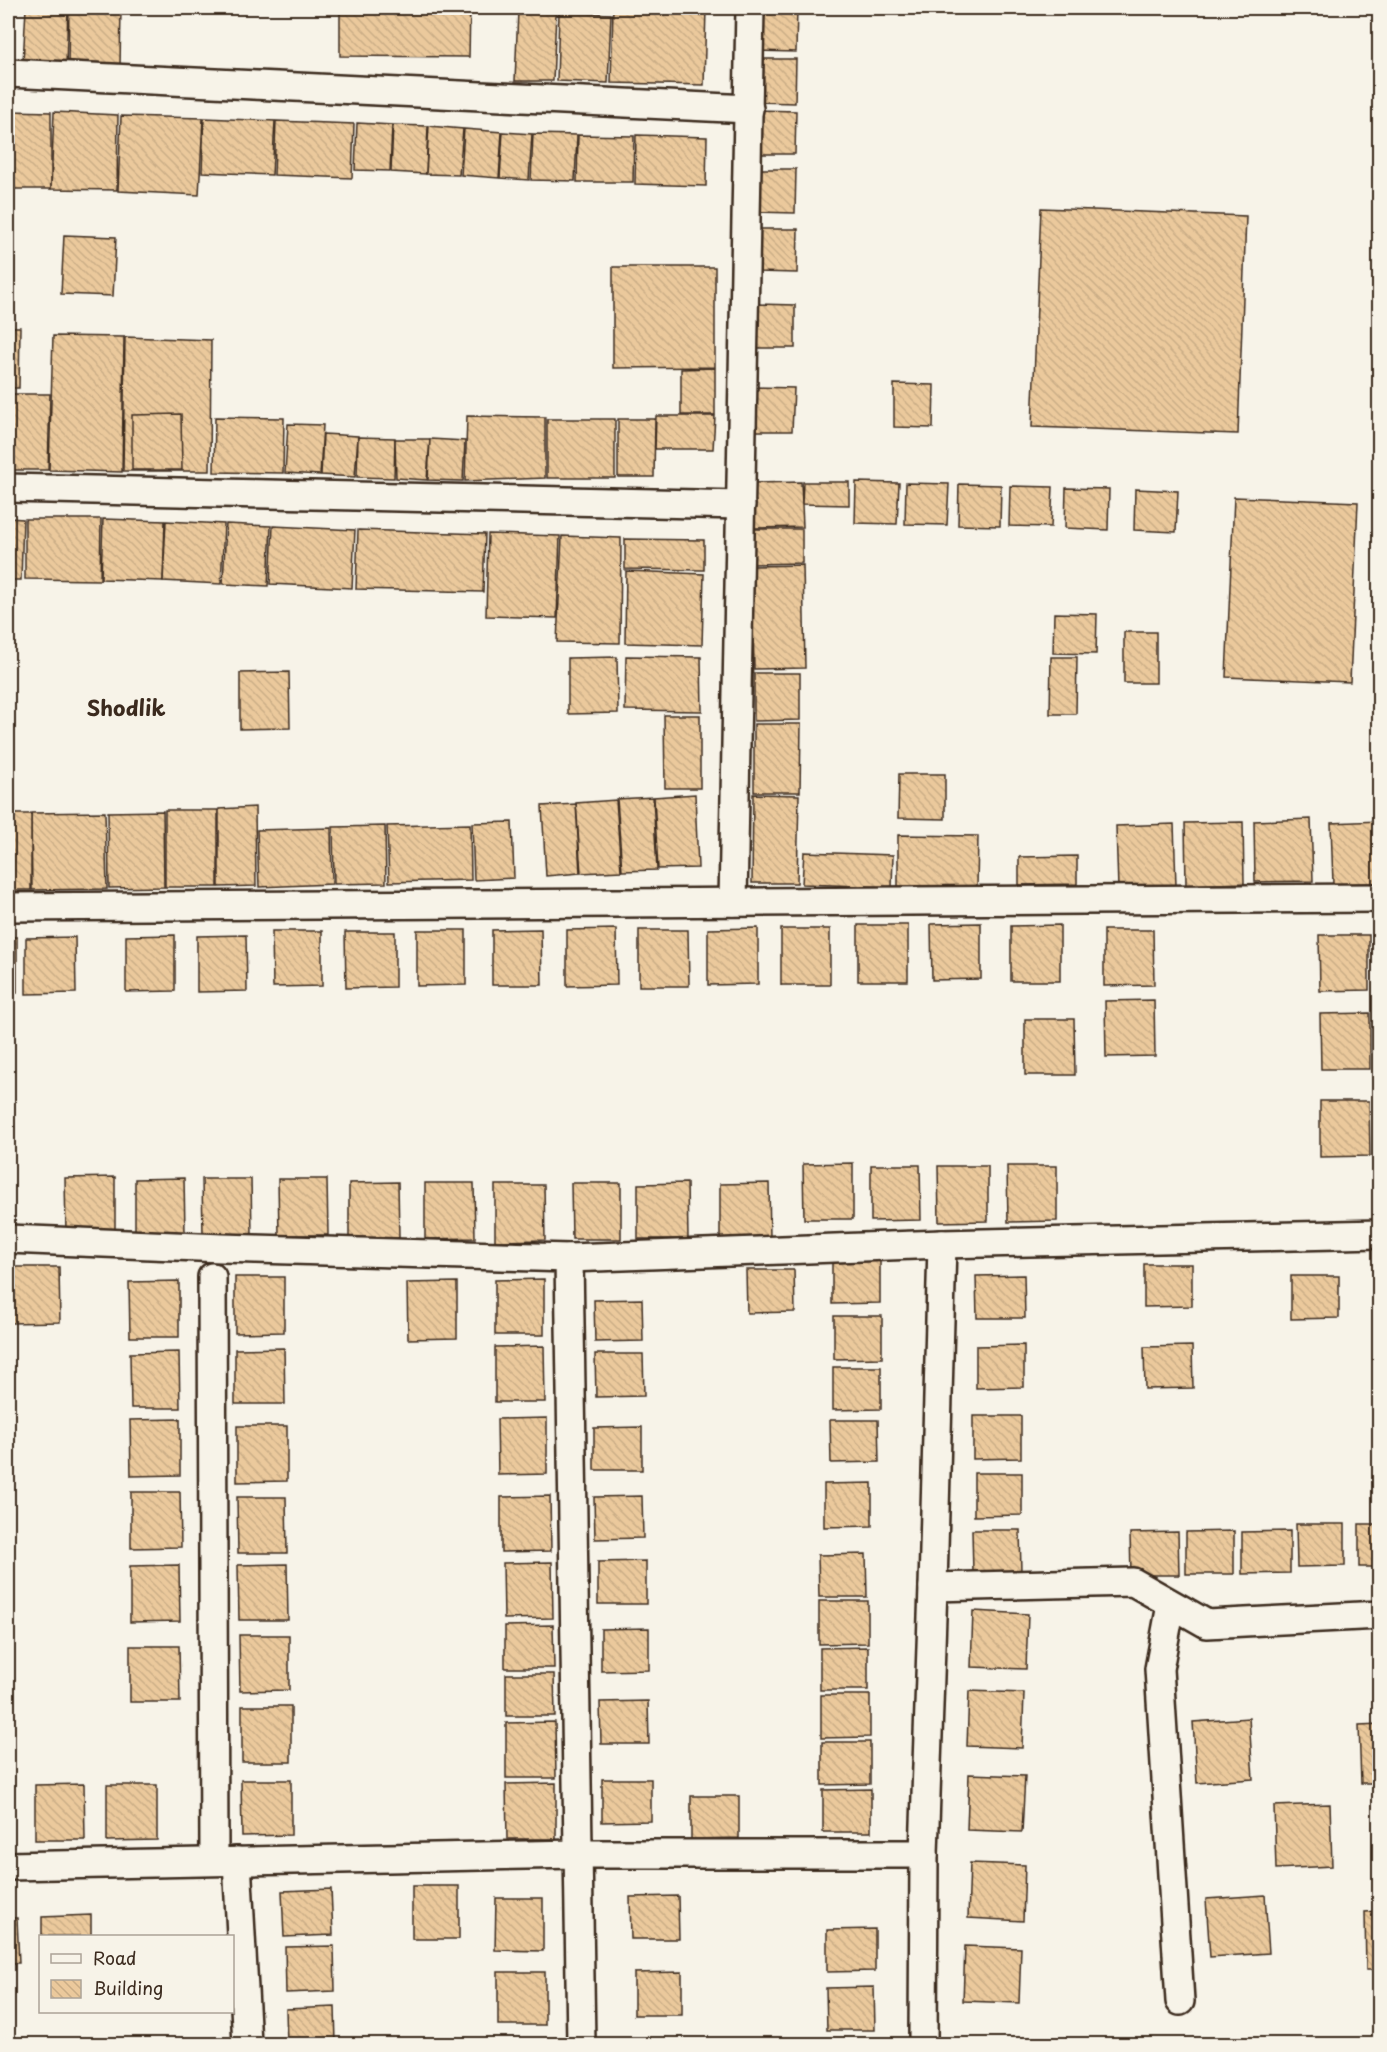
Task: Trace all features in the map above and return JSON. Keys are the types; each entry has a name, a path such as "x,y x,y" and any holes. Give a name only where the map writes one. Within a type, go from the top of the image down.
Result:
{"street":[{"path":"733,902 750,8"},
{"path":"8,72 749,109"},
{"path":"8,488 741,505"},
{"path":"8,907 1380,898"},
{"path":"8,1239 569,1258 942,1244 1380,1234"},
{"path":"923,2044 924,1854 942,1244"},
{"path":"569,1258 581,2044"},
{"path":"212,1277 225,1860 234,1935"},
{"path":"933,1587 1133,1582 1207,1624 1380,1615"},
{"path":"1172,1605 1159,1669 1180,2001"},
{"path":"8,1866 578,1854 924,1854"},
{"path":"234,1935 247,2044"}],"building":[{"path":"26,8 68,8 66,65 23,63"},
{"path":"69,8 121,8 120,66 68,65"},
{"path":"340,8 470,8 469,57 340,56"},
{"path":"518,8 558,8 558,10"},
{"path":"613,8 706,8 704,85 611,83"},
{"path":"757,8 797,8 796,52 756,51"},
{"path":"518,11 556,13 553,81 515,81"},
{"path":"559,12 611,14 608,83 557,81"},
{"path":"756,59 796,59 795,103 756,102"},
{"path":"756,110 796,111 795,154 755,154"},
{"path":"8,111 51,112 51,189 8,189"},
{"path":"54,112 118,115 117,190 51,189"},
{"path":"121,116 203,118 199,195 118,191"},
{"path":"204,118 275,121 272,175 202,172"},
{"path":"276,121 354,124 352,178 274,175"},
{"path":"357,123 392,125 390,171 355,170"},
{"path":"393,125 428,126 426,174 391,172"},
{"path":"429,126 463,129 459,175 426,174"},
{"path":"464,129 502,132 499,178 461,175"},
{"path":"503,132 532,134 529,180 500,178"},
{"path":"533,134 577,135 575,181 531,180"},
{"path":"578,135 634,136 633,182 577,182"},
{"path":"636,135 707,137 706,186 635,184"},
{"path":"756,169 796,169 795,213 755,212"},
{"path":"1041,208 1246,216 1238,434 1032,427"},
{"path":"758,229 798,229 797,273 757,272"},
{"path":"64,235 116,237 113,296 61,294"},
{"path":"613,267 715,267 715,367 613,368"},
{"path":"756,304 795,305 795,348 755,348"},
{"path":"8,327 20,327 19,388 8,388"},
{"path":"53,336 124,337 122,472 49,470"},
{"path":"125,337 211,340 210,471 123,471"},
{"path":"715,368 715,415 681,415 681,369"},
{"path":"894,384 934,385 933,428 894,427"},
{"path":"754,387 794,388 792,431 753,431"},
{"path":"8,394 50,394 48,470 8,470"},
{"path":"181,414 182,470 132,470 132,415"},
{"path":"467,416 545,417 545,478 465,481"},
{"path":"656,416 715,416 713,449 655,449"},
{"path":"215,417 284,418 283,473 214,472"},
{"path":"547,419 615,419 615,478 547,478"},
{"path":"618,419 655,419 654,477 618,477"},
{"path":"288,424 323,425 320,475 285,473"},
{"path":"323,434 358,436 355,477 321,475"},
{"path":"358,437 395,438 394,478 357,477"},
{"path":"395,439 430,439 427,480 396,478"},
{"path":"430,439 465,441 463,481 428,480"},
{"path":"801,482 803,527 752,528 751,483"},
{"path":"803,482 849,482 849,505 802,504"},
{"path":"856,482 899,483 897,524 855,523"},
{"path":"906,483 949,484 947,525 905,524"},
{"path":"959,484 1001,485 1000,526 958,525"},
{"path":"1010,486 1053,487 1051,527 1009,526"},
{"path":"1066,488 1109,489 1108,530 1065,528"},
{"path":"1135,489 1178,491 1176,532 1134,530"},
{"path":"1234,497 1358,502 1350,682 1226,677"},
{"path":"8,518 23,519 21,580 8,580"},
{"path":"25,519 101,519 100,580 25,579"},
{"path":"103,519 165,521 163,581 101,579"},
{"path":"166,521 224,524 221,584 163,581"},
{"path":"226,524 271,526 268,586 223,584"},
{"path":"273,526 355,530 352,588 270,584"},
{"path":"752,529 802,529 802,563 752,564"},
{"path":"358,530 485,534 483,592 356,589"},
{"path":"488,534 560,536 557,618 486,616"},
{"path":"562,536 621,538 620,643 557,642"},
{"path":"625,539 704,540 704,570 625,569"},
{"path":"803,565 805,668 754,669 752,566"},
{"path":"626,571 704,574 702,645 625,643"},
{"path":"1054,613 1097,614 1096,654 1053,653"},
{"path":"1124,632 1156,632 1156,683 1124,683"},
{"path":"626,656 701,657 702,711 625,710"},
{"path":"617,657 618,713 568,714 568,658"},
{"path":"1051,657 1077,657 1076,714 1050,714"},
{"path":"289,672 290,728 240,729 240,673"},
{"path":"754,673 800,673 800,720 754,721"},
{"path":"664,715 700,715 700,788 665,788"},
{"path":"754,724 801,724 800,792 754,792"},
{"path":"899,774 945,774 945,819 898,818"},
{"path":"695,794 698,868 658,869 654,797"},
{"path":"753,794 799,795 797,883 752,883"},
{"path":"653,797 657,870 622,871 617,799"},
{"path":"616,800 621,871 581,873 576,803"},
{"path":"576,804 580,873 546,876 542,806"},
{"path":"255,807 256,886 219,887 219,809"},
{"path":"165,810 218,810 218,887 165,887"},
{"path":"163,811 164,887 109,888 108,812"},
{"path":"105,812 107,889 32,890 31,813"},
{"path":"8,814 31,814 31,890 8,890"},
{"path":"1311,819 1313,881 1255,882 1254,821"},
{"path":"1380,821 1380,883 1333,884 1331,823"},
{"path":"512,822 514,878 474,880 472,823"},
{"path":"1243,822 1244,883 1186,885 1185,823"},
{"path":"470,824 471,880 389,882 387,826"},
{"path":"1174,824 1176,886 1118,888 1116,826"},
{"path":"385,826 386,883 334,884 333,827"},
{"path":"331,828 332,884 259,887 257,830"},
{"path":"898,835 978,836 977,887 898,887"},
{"path":"804,852 893,855 892,887 802,884"},
{"path":"1077,856 1077,884 1019,885 1019,857"},
{"path":"981,923 981,979 932,980 931,924"},
{"path":"858,925 908,925 908,981 858,981"},
{"path":"1060,925 1060,981 1011,981 1011,926"},
{"path":"758,928 758,984 708,985 708,929"},
{"path":"541,929 542,985 492,985 492,930"},
{"path":"616,929 617,985 567,986 567,930"},
{"path":"781,929 830,929 830,985 781,985"},
{"path":"417,930 466,930 466,985 417,986"},
{"path":"639,930 688,930 689,986 639,986"},
{"path":"1104,930 1153,930 1154,985 1104,986"},
{"path":"272,931 322,931 322,986 273,987"},
{"path":"345,932 395,932 395,987 346,988"},
{"path":"175,935 175,991 126,992 126,936"},
{"path":"246,935 247,991 197,992 197,936"},
{"path":"1319,935 1369,935 1369,990 1320,991"},
{"path":"8,937 17,937 17,993 8,993"},
{"path":"75,937 76,993 26,994 26,938"},
{"path":"1154,1000 1155,1056 1106,1057 1105,1001"},
{"path":"1370,1013 1370,1069 1321,1069 1320,1014"},
{"path":"1025,1019 1074,1019 1075,1075 1025,1075"},
{"path":"1320,1101 1369,1101 1370,1156 1320,1157"},
{"path":"853,1163 853,1219 804,1219 803,1164"},
{"path":"871,1165 920,1165 921,1220 871,1221"},
{"path":"938,1166 988,1166 988,1221 939,1222"},
{"path":"1007,1166 1057,1166 1057,1221 1008,1222"},
{"path":"115,1177 115,1233 66,1233 65,1178"},
{"path":"184,1178 185,1234 135,1235 135,1179"},
{"path":"202,1179 251,1179 252,1235 203,1235"},
{"path":"278,1179 327,1179 328,1235 279,1235"},
{"path":"398,1182 399,1238 349,1239 349,1183"},
{"path":"425,1183 474,1183 475,1238 425,1239"},
{"path":"571,1183 621,1183 621,1239 572,1239"},
{"path":"687,1183 688,1239 638,1239 638,1184"},
{"path":"769,1183 770,1239 720,1240 720,1184"},
{"path":"495,1185 544,1185 545,1240 495,1241"},
{"path":"880,1260 880,1303 832,1304 832,1261"},
{"path":"1144,1264 1192,1264 1192,1306 1144,1307"},
{"path":"10,1267 59,1267 60,1322 10,1323"},
{"path":"746,1270 794,1270 795,1312 747,1313"},
{"path":"1024,1275 1025,1318 977,1318 976,1276"},
{"path":"1291,1276 1339,1276 1339,1318 1291,1319"},
{"path":"235,1277 284,1277 284,1332 235,1333"},
{"path":"544,1279 544,1335 495,1335 495,1280"},
{"path":"179,1281 179,1337 130,1337 129,1282"},
{"path":"457,1282 457,1338 408,1339 407,1283"},
{"path":"642,1299 643,1341 595,1342 594,1300"},
{"path":"834,1316 882,1316 882,1358 834,1359"},
{"path":"1024,1345 1024,1387 976,1388 976,1346"},
{"path":"544,1346 545,1402 495,1402 495,1347"},
{"path":"1192,1346 1193,1388 1145,1389 1144,1347"},
{"path":"284,1348 285,1404 235,1404 235,1349"},
{"path":"179,1352 180,1408 131,1408 130,1353"},
{"path":"595,1354 643,1354 644,1396 596,1397"},
{"path":"833,1367 881,1367 881,1409 833,1410"},
{"path":"973,1416 1021,1416 1021,1458 973,1459"},
{"path":"547,1418 547,1474 498,1475 497,1419"},
{"path":"180,1419 180,1475 131,1476 130,1420"},
{"path":"830,1420 878,1420 879,1462 831,1463"},
{"path":"237,1426 287,1426 287,1481 237,1482"},
{"path":"642,1427 642,1470 594,1470 594,1428"},
{"path":"974,1473 1022,1473 1022,1515 974,1516"},
{"path":"872,1483 872,1526 824,1527 824,1484"},
{"path":"131,1492 180,1492 181,1547 131,1548"},
{"path":"550,1496 551,1551 501,1552 501,1497"},
{"path":"642,1496 643,1538 595,1539 594,1497"},
{"path":"237,1497 286,1497 287,1553 238,1553"},
{"path":"1296,1524 1345,1524 1345,1566 1297,1567"},
{"path":"1359,1524 1380,1524 1380,1567 1359,1567"},
{"path":"972,1530 1020,1530 1021,1572 973,1573"},
{"path":"1234,1531 1234,1574 1186,1574 1186,1532"},
{"path":"1290,1531 1290,1573 1242,1574 1242,1532"},
{"path":"1178,1532 1179,1575 1131,1575 1130,1533"},
{"path":"866,1554 867,1597 819,1597 818,1555"},
{"path":"646,1561 646,1604 598,1604 598,1562"},
{"path":"552,1562 553,1618 504,1619 503,1563"},
{"path":"287,1564 288,1620 239,1620 238,1565"},
{"path":"179,1565 180,1621 130,1622 130,1566"},
{"path":"819,1601 868,1601 868,1643 819,1644"},
{"path":"973,1611 1028,1614 1026,1669 971,1667"},
{"path":"553,1625 554,1668 505,1668 505,1626"},
{"path":"649,1628 649,1670 601,1671 601,1629"},
{"path":"239,1635 289,1635 289,1690 240,1691"},
{"path":"130,1646 179,1646 180,1702 130,1702"},
{"path":"868,1647 868,1690 820,1690 820,1648"},
{"path":"506,1674 554,1674 555,1716 506,1716"},
{"path":"969,1691 1024,1693 1022,1748 967,1746"},
{"path":"821,1695 870,1695 870,1737 821,1738"},
{"path":"648,1701 649,1744 601,1744 600,1702"},
{"path":"242,1706 291,1706 291,1762 242,1762"},
{"path":"1249,1718 1253,1779 1197,1783 1193,1722"},
{"path":"555,1722 556,1778 506,1778 506,1723"},
{"path":"1380,1724 1380,1783 1361,1783 1359,1725"},
{"path":"822,1742 870,1742 870,1784 822,1785"},
{"path":"969,1774 1025,1776 1022,1832 967,1830"},
{"path":"602,1779 651,1779 651,1821 602,1822"},
{"path":"241,1780 291,1780 291,1835 242,1836"},
{"path":"556,1783 556,1839 507,1839 506,1784"},
{"path":"84,1784 85,1840 35,1840 35,1785"},
{"path":"107,1785 157,1785 157,1840 107,1841"},
{"path":"871,1789 871,1832 823,1832 823,1790"},
{"path":"691,1796 739,1796 739,1838 691,1839"},
{"path":"1330,1804 1332,1866 1276,1869 1274,1806"},
{"path":"970,1863 1025,1865 1023,1921 968,1918"},
{"path":"412,1886 459,1886 459,1939 412,1939"},
{"path":"331,1889 333,1935 284,1937 282,1891"},
{"path":"1265,1895 1269,1953 1210,1957 1206,1899"},
{"path":"678,1896 679,1939 631,1939 630,1897"},
{"path":"496,1898 543,1898 543,1951 495,1950"},
{"path":"1380,1911 1380,1970 1366,1970 1365,1912"},
{"path":"91,1915 91,1935 42,1935 42,1917"},
{"path":"8,1918 17,1918 19,1963 8,1963"},
{"path":"875,1929 875,1971 827,1972 827,1930"},
{"path":"334,1946 335,1991 286,1993 285,1947"},
{"path":"965,1946 1021,1948 1019,2003 963,2001"},
{"path":"498,1972 545,1972 545,2025 498,2025"},
{"path":"682,1972 682,2015 634,2015 634,1973"},
{"path":"874,1987 875,2030 827,2030 826,1988"},
{"path":"335,2007 336,2044 287,2044 286,2009"}],"district":[{"name":"Shodlik","path":"126,709"}]}
